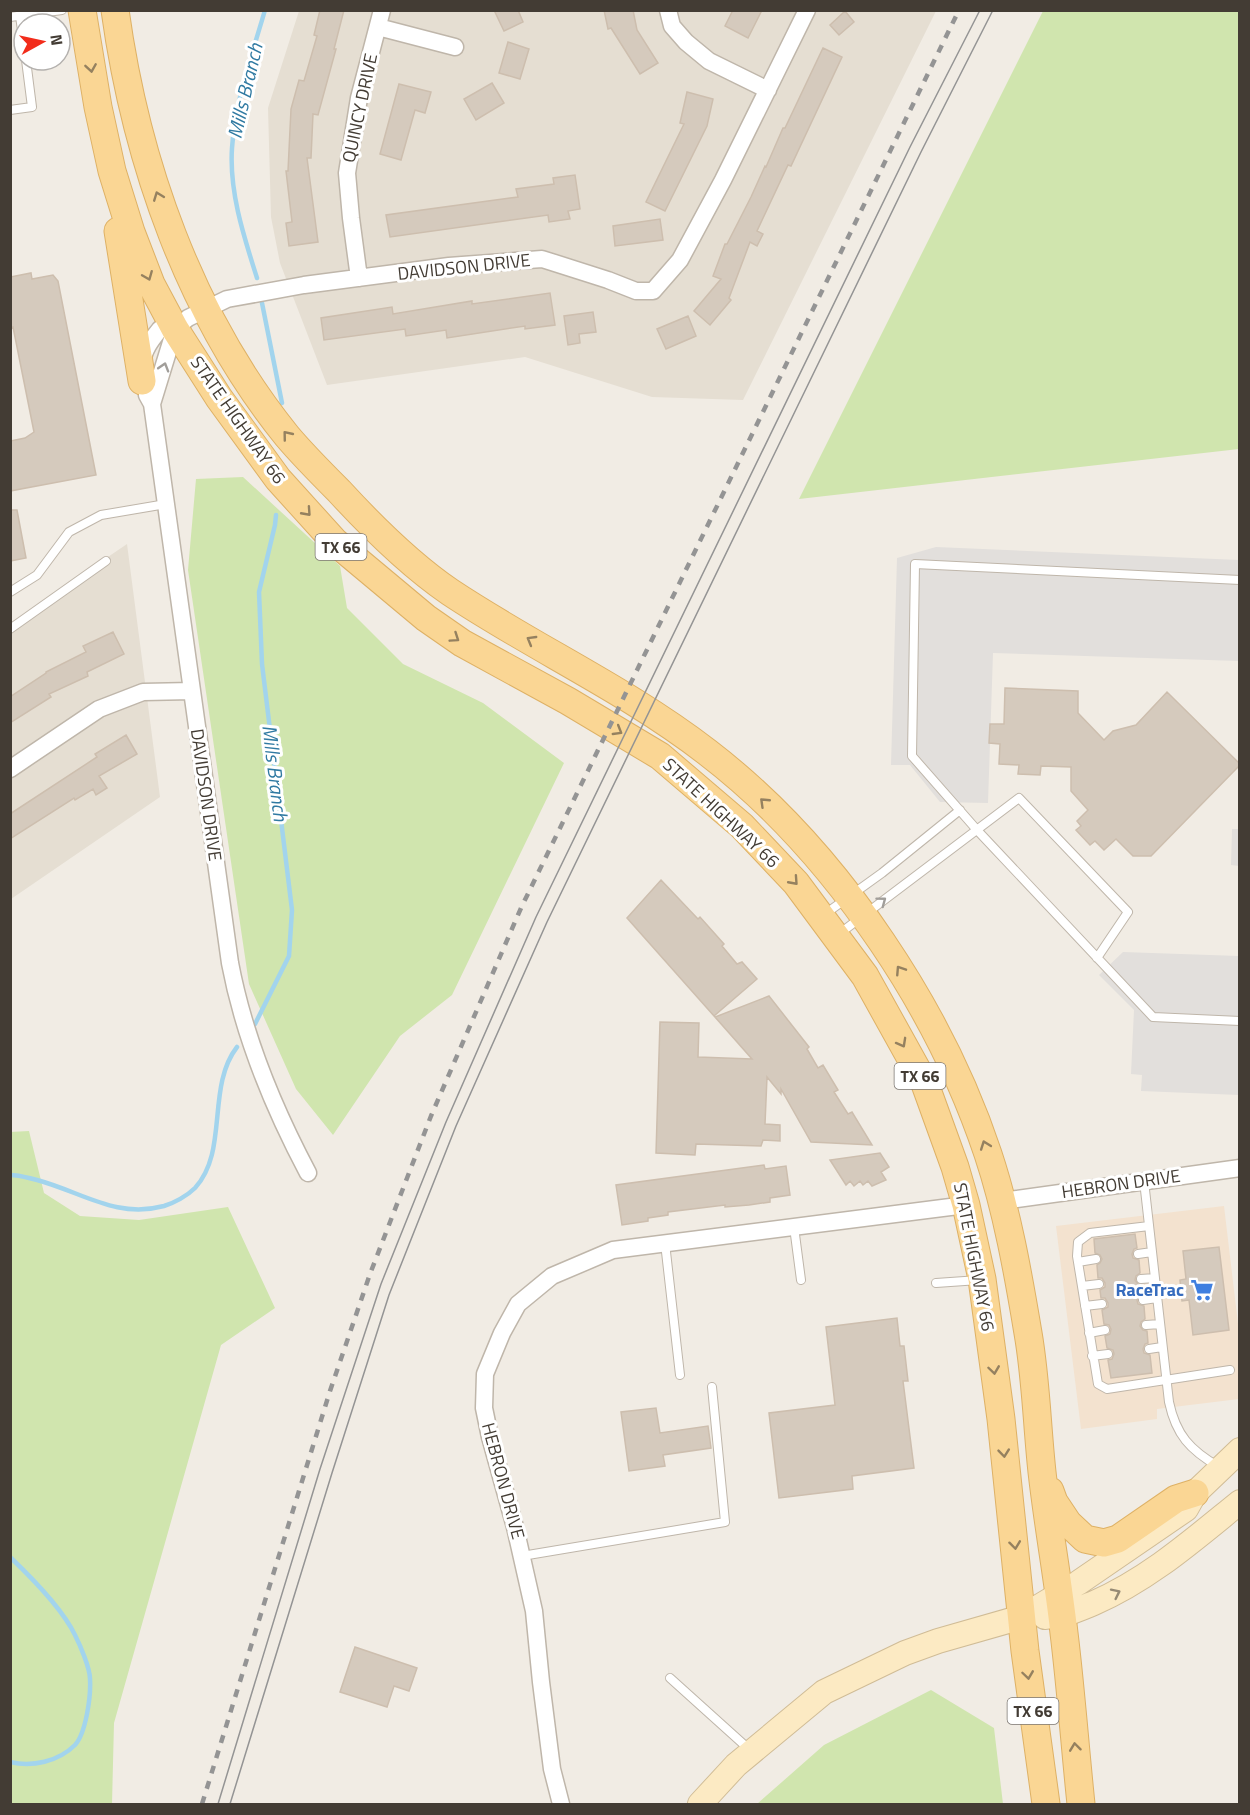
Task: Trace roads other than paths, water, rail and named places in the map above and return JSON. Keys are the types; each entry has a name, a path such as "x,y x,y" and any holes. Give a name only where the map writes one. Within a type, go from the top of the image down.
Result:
{"main road":[{"name":"STATE HIGHWAY 66","path":"82,10 112,171 130,232 151,284 175,329 219,399 278,479 335,542 392,591 462,643 568,701 660,756 742,826 796,883 865,976 927,1089 955,1167 982,1279 1001,1419 1022,1617 1046,1804"},
{"name":"STATE HIGHWAY 66","path":"115,10 130,102 148,171 167,221 219,335 287,436 363,518 447,590 581,669 705,750 766,803 821,861 856,906 905,978 951,1062 986,1147 1002,1201 1029,1337 1042,1473 1060,1605 1082,1804"},
{"path":"103,132 147,393"},
{"path":"927,1089 952,1122 984,1187 998,1201 1002,1201"},
{"path":"966,1205 980,1207 989,1221 1008,1300 1029,1337"},
{"path":"1060,1605 1186,1509 1195,1493 1239,1450"},
{"path":"1042,1473 1054,1502 1068,1523 1085,1539 1104,1543 1118,1539 1176,1499 1195,1493"},
{"path":"700,1804 736,1765 824,1692 905,1653 938,1641 1131,1585 1165,1562 1239,1502"}],"street":[{"name":"QUINCY DRIVE","path":"359,278 347,173 359,98 382,10"},
{"path":"668,10 672,26 686,42 709,61 768,90"},
{"name":"DAVIDSON DRIVE","path":"147,393 175,329 205,308 227,299 449,266 542,259 636,291 653,291 680,260 723,180 807,10"},
{"path":"378,27 455,47"},
{"name":"DAVIDSON DRIVE","path":"175,329 160,329 143,356 235,993 265,1081 290,1139 308,1173"},
{"path":"10,769 99,709 143,692 192,691"},
{"name":"HEBRON DRIVE","path":"1002,1201 1239,1168"},
{"name":"HEBRON DRIVE","path":"561,1804 552,1769 534,1611 484,1408 485,1374 502,1333 518,1304 552,1276 613,1250 966,1205"}],"lane":[{"path":"10,110 32,107 28,72"},
{"path":"10,592 37,575 69,532 101,515 166,504"},
{"path":"10,629 106,561"},
{"path":"1239,580 915,564 912,756 977,830 1153,1017 1239,1021"},
{"path":"829,926 856,906 977,830 1019,798 1128,912 1097,958"},
{"path":"829,926 856,906 882,873 960,810"},
{"path":"1144,1181 1166,1381 1173,1422 1180,1434 1200,1455 1222,1468"},
{"path":"1149,1226 1090,1233 1078,1242 1078,1262 1095,1379 1103,1388 1166,1381 1230,1370"},
{"path":"794,1227 801,1280"},
{"path":"665,1243 680,1375"},
{"path":"1138,1254 1152,1252"},
{"path":"1078,1262 1096,1260"},
{"path":"1141,1279 1155,1278"},
{"path":"936,1283 982,1279"},
{"path":"1082,1286 1099,1284"},
{"path":"1143,1300 1157,1298"},
{"path":"1085,1306 1102,1304"},
{"path":"1146,1325 1160,1324"},
{"path":"1089,1333 1105,1330"},
{"path":"1149,1349 1162,1347"},
{"path":"1092,1356 1108,1354"},
{"path":"522,1556 725,1522 712,1387"},
{"path":"670,1678 752,1752"}],"waterway":[{"name":"Mills Branch","path":"257,278 235,198 232,148 240,96 265,10"},
{"name":"Mills Branch","path":"262,303 282,403"},
{"name":"Mills Branch","path":"255,1024 289,956 292,910 262,664 259,592 276,515"},
{"name":"Mills Branch","path":"10,1175 37,1180 115,1207 147,1209 164,1206 180,1199 195,1188 212,1156 222,1081 237,1047"},
{"name":"Mills Branch","path":"10,1557 28,1574 62,1614 79,1645 90,1674 89,1704 85,1723 75,1745 61,1756 44,1762 27,1764 10,1762"}],"tram line":[{"path":"218,1804 320,1469 381,1284 446,1122 536,917 910,147 980,10"},
{"path":"230,1804 389,1295 456,1126 547,922 921,152 993,10"}],"railway":[{"path":"202,1804 330,1391 370,1274 431,1116 521,908 959,10"}],"place":[{"name":"RaceTrac","path":"1202,1290"}]}
